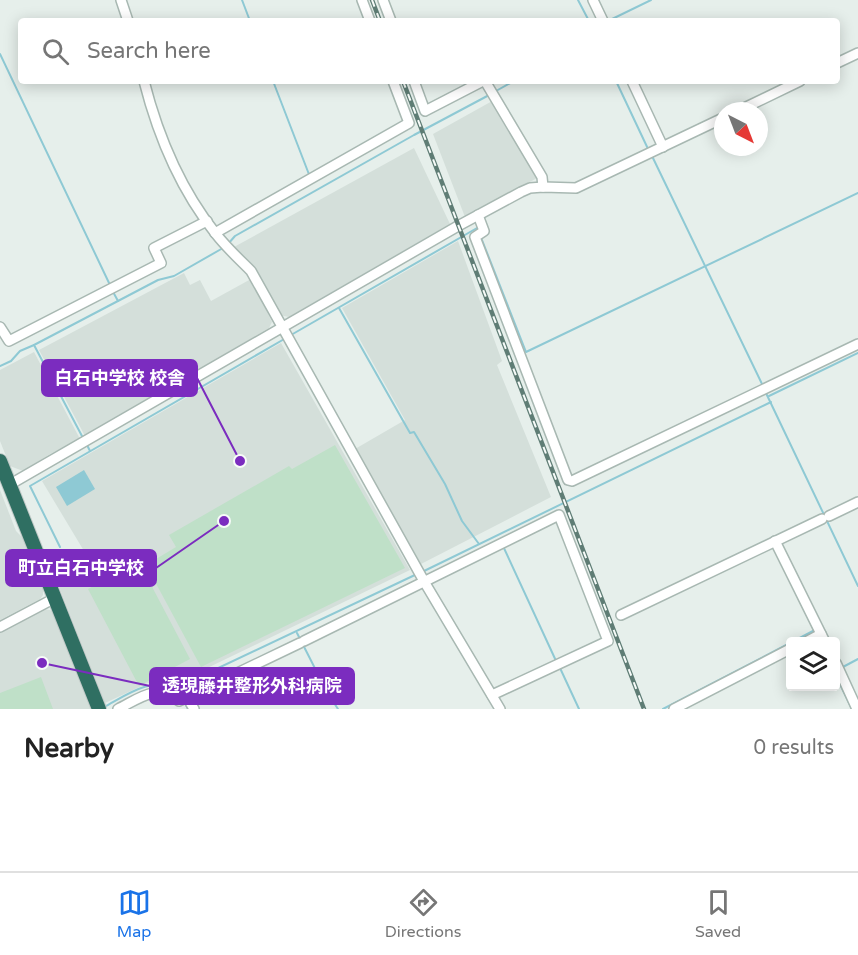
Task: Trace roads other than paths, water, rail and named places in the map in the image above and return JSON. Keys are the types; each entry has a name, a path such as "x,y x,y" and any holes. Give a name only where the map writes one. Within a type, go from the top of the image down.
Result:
{"highway":[{"path":"0,461 99,708"}],"street":[{"path":"122,0 127,18"},
{"path":"362,0 369,18"},
{"path":"383,0 390,18"},
{"path":"593,0 602,18"},
{"path":"840,62 858,53"},
{"path":"145,84 152,113 172,164 215,232 251,271 421,576 500,709"},
{"path":"215,232 409,123 394,84"},
{"path":"415,84 425,111 478,84"},
{"path":"486,84 543,177 543,187"},
{"path":"633,84 655,151"},
{"path":"757,102 794,84"},
{"path":"9,485 85,441 285,334 478,215 530,188 576,188 714,122"},
{"path":"478,215 484,231 475,237 568,480 572,481 858,344"},
{"path":"0,327 9,341 111,289 161,263 154,248 207,221"},
{"path":"621,615 858,502"},
{"path":"184,698 302,642 421,576 502,545 559,515 608,641 492,695"},
{"path":"775,541 816,637"},
{"path":"0,627 55,598"},
{"path":"674,709 786,651"},
{"path":"840,673 857,709"},
{"path":"117,709 151,692 169,693 184,698 194,709"}],"water":[{"path":"84,470 95,489 67,506 56,487"}],"waterway":[{"path":"242,0 249,18"},
{"path":"578,0 587,18"},
{"path":"614,18 651,0"},
{"path":"0,54 110,285"},
{"path":"274,84 310,177"},
{"path":"496,91 509,84"},
{"path":"617,84 649,151"},
{"path":"228,244 235,236 491,94"},
{"path":"652,156 763,386"},
{"path":"482,240 526,352 858,193"},
{"path":"291,335 477,228"},
{"path":"83,438 34,345 158,280 174,276 223,248"},
{"path":"112,290 118,301"},
{"path":"339,308 410,433 414,432 445,484 462,521 479,544"},
{"path":"60,547 30,486 286,338"},
{"path":"0,366 11,361 20,351 34,345"},
{"path":"769,396 858,353"},
{"path":"765,391 858,586"},
{"path":"422,572 771,402"},
{"path":"86,443 90,451"},
{"path":"503,546 557,663"},
{"path":"104,707 148,686 158,684 176,688 417,574"},
{"path":"802,637 813,631 815,634"},
{"path":"297,633 338,709"},
{"path":"663,709 786,645"},
{"path":"841,668 858,659"},
{"path":"560,668 579,709"},
{"path":"840,684 852,709"},
{"path":"184,701 188,709"}],"railway":[{"path":"372,0 379,18"},
{"path":"404,84 644,709"}],"place":[{"name":"白石中学校 校舎","path":"240,461"},
{"name":"町立白石中学校","path":"224,521"},
{"name":"透現藤井整形外科病院","path":"42,663"}]}
